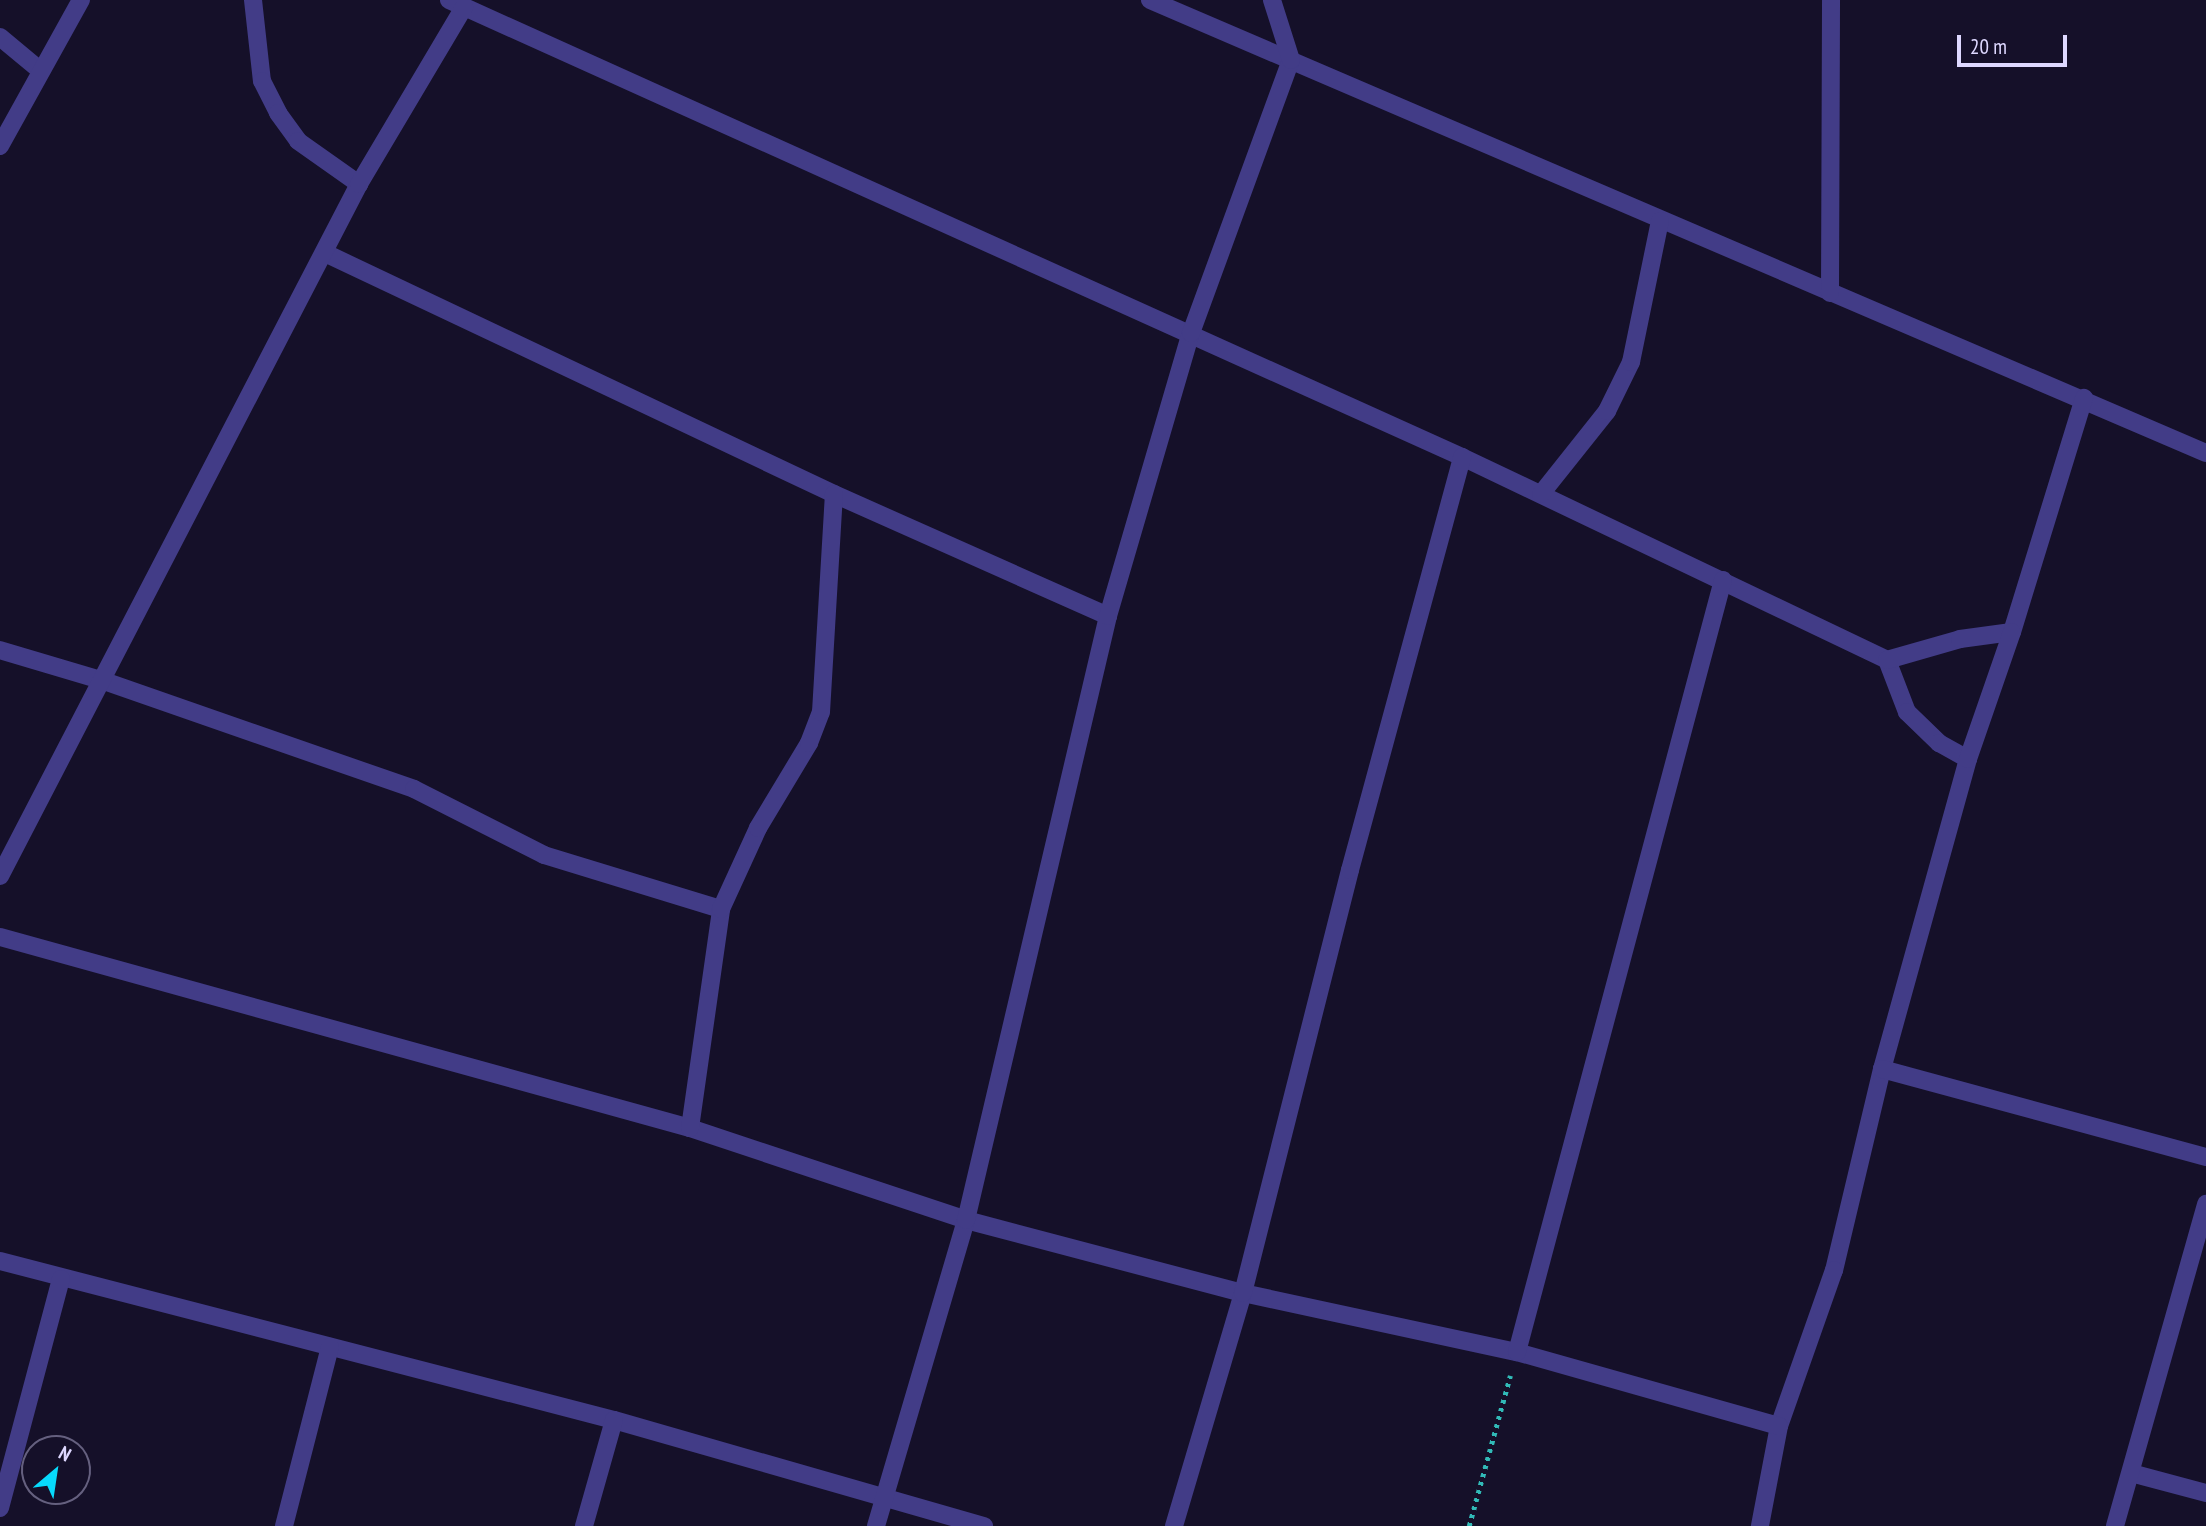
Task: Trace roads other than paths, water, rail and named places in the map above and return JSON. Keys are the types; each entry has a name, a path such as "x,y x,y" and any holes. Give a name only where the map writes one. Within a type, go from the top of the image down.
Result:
{"street":[{"path":"0,146 80,0"},
{"path":"253,0 261,81 278,113 298,141 359,184"},
{"path":"1150,0 1830,293 2084,398 2206,453"},
{"path":"876,1526 965,1220 1108,616 1191,333 1290,60 1272,0"},
{"path":"1830,293 1831,0"},
{"path":"0,876 104,681 359,184 457,4 1462,457 1887,660 1960,639 2012,632"},
{"path":"0,37 41,71"},
{"path":"1541,494 1607,411 1631,362 1660,220"},
{"path":"325,253 834,494 1108,616"},
{"path":"1760,1526 1779,1426 1834,1270 1882,1069 1968,759 2012,632 2084,398"},
{"path":"1174,1526 1244,1293 1350,870 1462,457"},
{"path":"690,1128 721,909 758,828 808,743 821,712 834,494"},
{"path":"1517,1352 1723,580"},
{"path":"0,650 104,681 414,789 544,855 721,909"},
{"path":"1887,660 1907,712 1940,743 1968,759"},
{"path":"0,937 690,1128 965,1220 1244,1293 1517,1352 1779,1426"},
{"path":"1882,1069 2206,1157"},
{"path":"2115,1526 2206,1204"},
{"path":"0,1261 61,1279 614,1420 884,1495 984,1526"},
{"path":"0,1508 61,1279"},
{"path":"284,1526 330,1347"},
{"path":"584,1526 614,1420"},
{"path":"2131,1473 2206,1493"}]}
